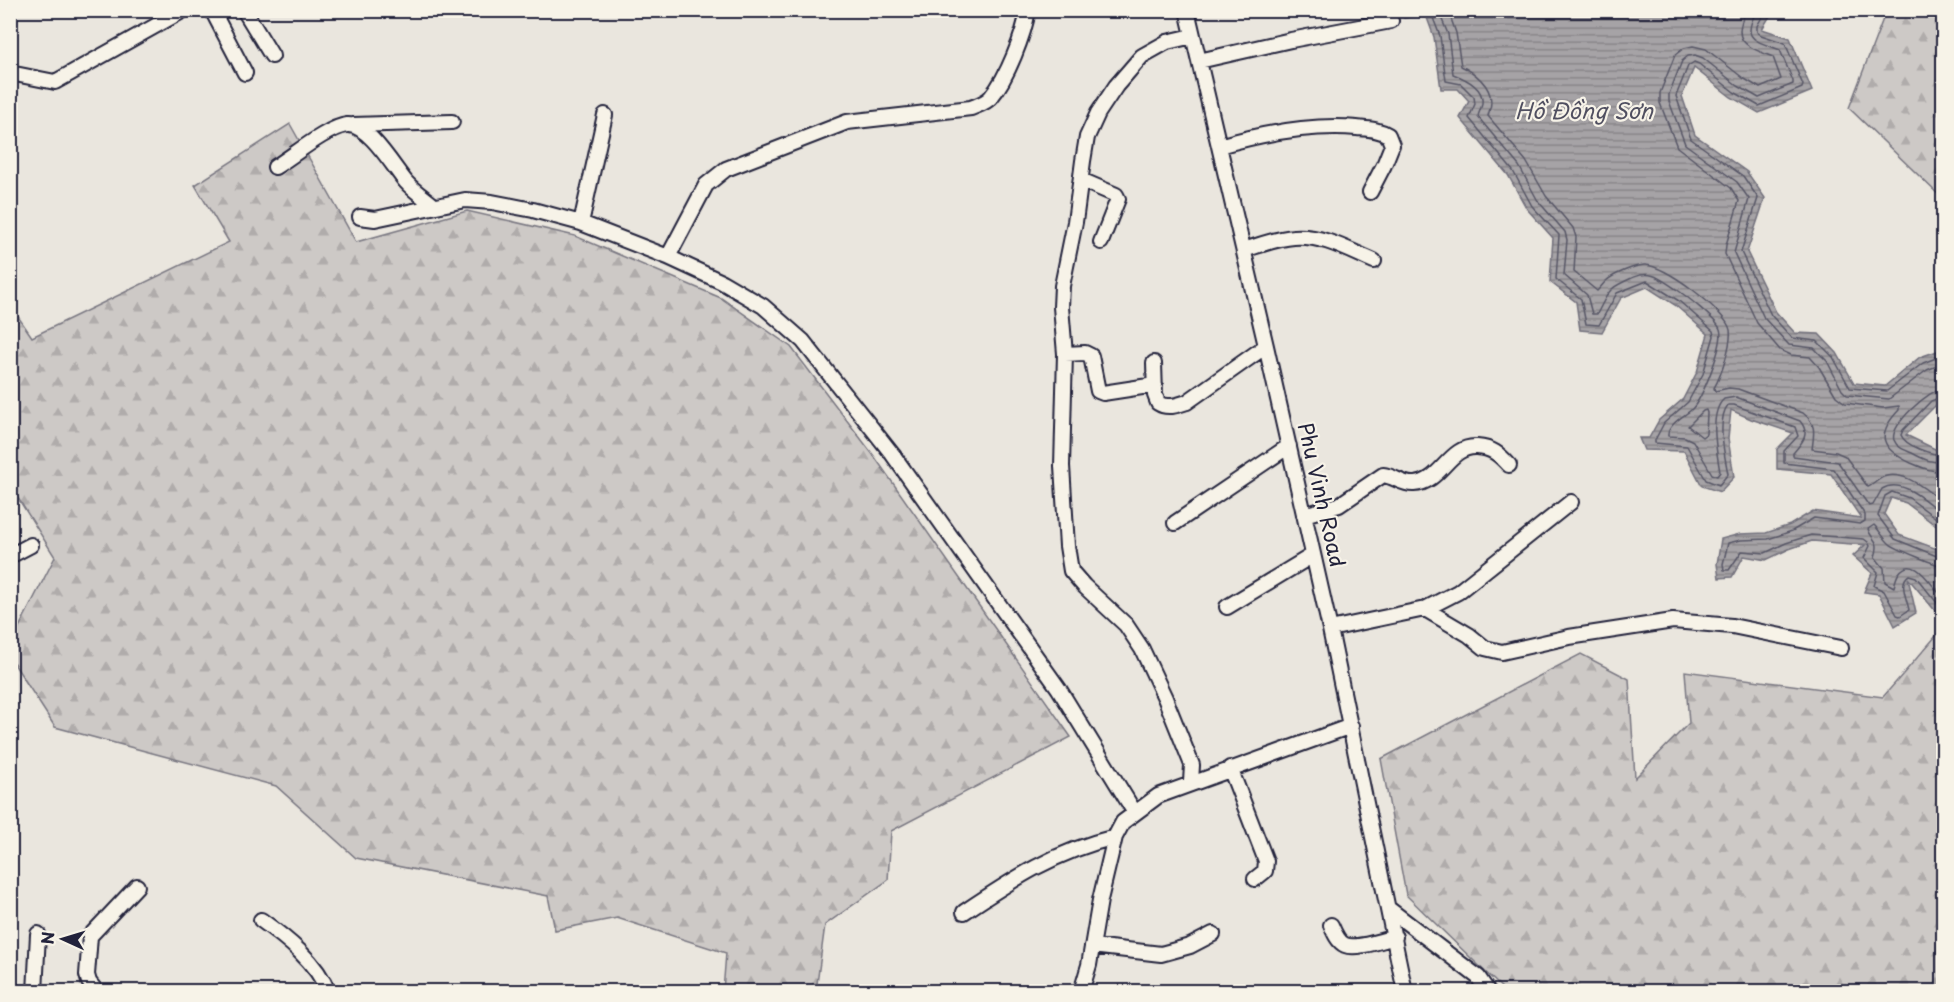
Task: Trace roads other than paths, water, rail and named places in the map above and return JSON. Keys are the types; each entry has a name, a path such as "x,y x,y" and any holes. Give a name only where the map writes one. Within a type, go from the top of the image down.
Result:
{"street":[{"path":"10,73 55,82 184,10"},
{"path":"212,10 245,74"},
{"path":"244,10 272,56"},
{"path":"668,257 706,185 726,169 847,122 971,108 982,104 999,86 1025,30 1028,10"},
{"name":"Phu Vinh Road","path":"1187,10 1330,629 1405,992"},
{"path":"1199,61 1391,21"},
{"path":"1191,782 1192,765 1142,649 1126,625 1071,571 1067,546 1062,466 1065,354 1061,307 1062,286 1075,222 1087,137 1098,113 1116,86 1142,56 1167,42 1193,36"},
{"path":"581,223 605,115"},
{"path":"275,167 336,128 353,125 452,122"},
{"path":"353,125 365,132 407,183 434,206"},
{"path":"1220,146 1264,134 1301,128 1376,129 1388,135 1392,146 1370,192"},
{"path":"1081,180 1116,195 1118,200 1101,242"},
{"path":"360,217 375,219 465,200 492,202 581,223 668,257 722,282 763,306 803,341 893,454 1059,689 1135,813"},
{"path":"1244,250 1278,239 1306,237 1331,242 1374,261"},
{"path":"1154,363 1156,400 1161,405 1178,404 1187,402 1266,346"},
{"path":"1065,354 1086,353 1091,356 1095,385 1102,393 1155,385"},
{"path":"1175,523 1289,446"},
{"path":"1304,515 1339,505 1366,485 1383,476 1416,484 1430,479 1457,453 1472,447 1494,451 1509,465"},
{"path":"1330,629 1425,609 1458,592 1571,502"},
{"path":"10,556 32,544"},
{"path":"1227,607 1313,555"},
{"path":"1425,609 1469,635 1485,648 1502,652 1569,637 1672,621 1732,627 1841,648"},
{"path":"1081,992 1115,837 1123,822 1158,796 1191,782 1351,726"},
{"path":"1230,768 1266,861 1266,871 1255,879"},
{"path":"964,912 1007,883 1049,859 1083,845 1115,837"},
{"path":"97,992 87,978 90,936 137,886"},
{"path":"1389,909 1478,977 1488,992"},
{"path":"261,920 289,940 310,964 328,992"},
{"path":"1331,925 1337,937 1347,946 1395,937"},
{"path":"34,992 38,934"},
{"path":"1092,946 1161,954 1190,946 1214,934"}],"water":[{"name":"Hồ Đồng Sơn","path":"1396,11 1773,11 1762,29 1790,38 1812,91 1759,113 1731,97 1694,68 1682,96 1695,135 1747,172 1765,198 1747,252 1776,312 1795,333 1819,334 1837,353 1854,383 1885,386 1920,357 1943,349 1943,401 1906,435 1935,449 1943,449 1943,525 1935,525 1906,503 1891,498 1884,514 1899,535 1940,550 1944,565 1943,610 1937,613 1908,578 1916,613 1895,626 1879,594 1864,592 1872,573 1853,556 1865,545 1812,541 1766,560 1744,556 1732,577 1719,578 1717,564 1721,539 1740,534 1766,533 1790,525 1813,511 1861,518 1831,474 1777,469 1777,449 1793,433 1731,410 1728,438 1734,477 1720,492 1702,486 1684,451 1644,450 1639,438 1649,438 1659,420 1683,399 1697,372 1708,334 1675,305 1647,287 1621,298 1602,332 1580,330 1576,302 1550,282 1553,238 1527,209 1508,175 1460,118 1469,101 1458,89 1441,89 1434,37 1426,15 1404,18"}]}
